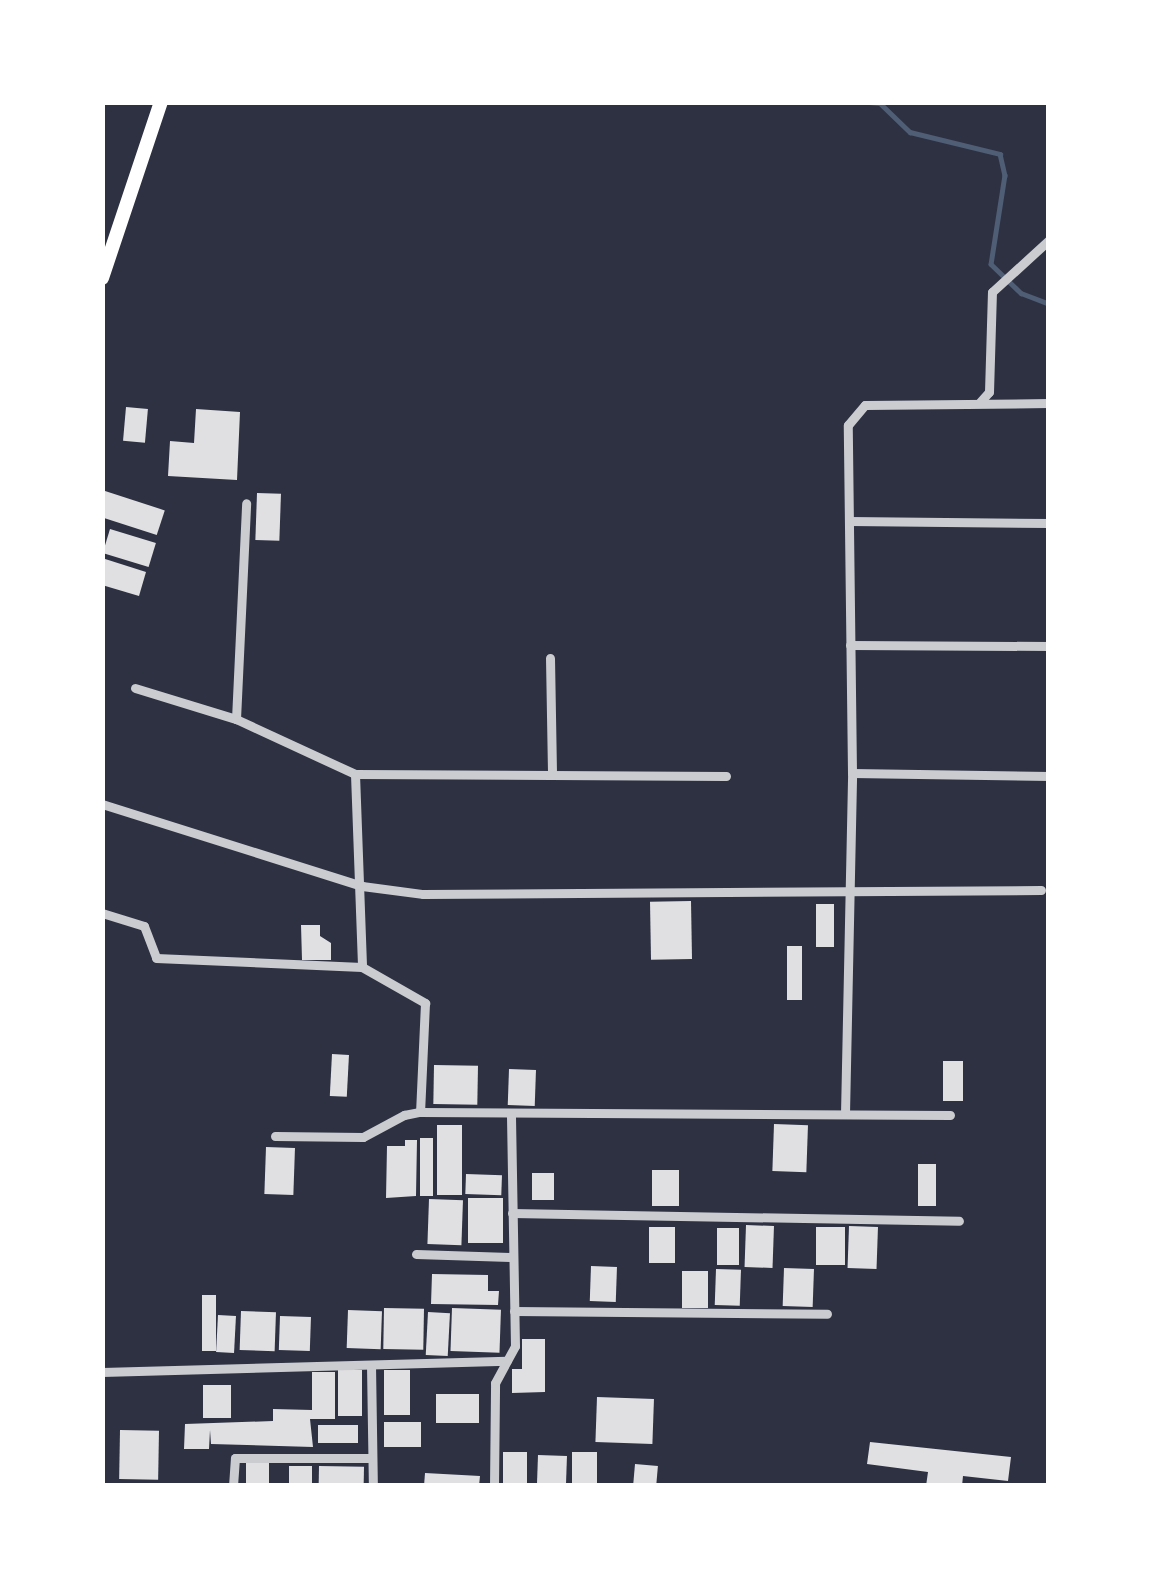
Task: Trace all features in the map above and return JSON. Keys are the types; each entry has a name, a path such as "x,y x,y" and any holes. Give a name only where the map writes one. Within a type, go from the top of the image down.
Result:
{"main road":[{"path":"102,278 160,102"}],"street":[{"path":"980,402 989,392 992,292 1020,272 1049,240"},
{"path":"845,1114 852,773 848,425 865,405 1049,403"},
{"path":"236,719 246,503"},
{"path":"849,521 1049,523"},
{"path":"850,645 1049,646"},
{"path":"550,658 552,775"},
{"path":"135,688 236,719 355,774 726,776"},
{"path":"852,773 1049,776"},
{"path":"355,774 362,967"},
{"path":"102,804 362,886 444,894 1041,890"},
{"path":"102,914 144,926 157,958 362,967 425,1004 421,1112"},
{"path":"275,1136 363,1137 404,1114 421,1112 950,1115"},
{"path":"494,1486 495,1383 514,1346 511,1113"},
{"path":"512,1213 959,1221"},
{"path":"416,1254 513,1257"},
{"path":"514,1311 827,1314"},
{"path":"102,1372 507,1361"},
{"path":"371,1365 373,1486"},
{"path":"233,1486 235,1458 372,1458"}],"building":[{"path":"126,407 148,409 145,443 123,441"},
{"path":"196,409 240,412 237,480 168,476 170,441 194,443"},
{"path":"102,490 165,510 157,535 102,517"},
{"path":"257,493 281,494 279,541 255,540"},
{"path":"110,529 156,543 149,567 103,553"},
{"path":"102,558 146,572 139,596 102,585"},
{"path":"691,901 692,959 651,960 650,902"},
{"path":"816,904 834,904 834,947 816,947"},
{"path":"301,925 320,925 320,936 331,943 331,960 302,960"},
{"path":"787,946 802,946 802,1000 787,1000"},
{"path":"332,1054 349,1055 347,1097 330,1096"},
{"path":"943,1061 963,1061 963,1101 943,1101"},
{"path":"434,1065 478,1066 477,1105 433,1104"},
{"path":"509,1069 536,1070 535,1106 508,1105"},
{"path":"774,1124 808,1125 806,1172 772,1171"},
{"path":"437,1125 462,1125 462,1195 437,1195"},
{"path":"420,1138 433,1138 433,1196 420,1196"},
{"path":"405,1140 417,1140 416,1196 386,1198 387,1146 405,1146"},
{"path":"266,1147 295,1148 293,1195 264,1194"},
{"path":"918,1164 936,1164 936,1206 918,1206"},
{"path":"652,1170 679,1170 679,1206 652,1206"},
{"path":"532,1173 554,1173 554,1200 532,1200"},
{"path":"466,1174 502,1175 501,1195 465,1194"},
{"path":"468,1198 503,1198 503,1243 468,1243"},
{"path":"429,1199 463,1200 461,1245 427,1244"},
{"path":"746,1225 774,1226 773,1268 745,1267"},
{"path":"849,1226 878,1227 877,1269 848,1268"},
{"path":"649,1227 675,1227 675,1263 649,1263"},
{"path":"816,1227 845,1227 845,1265 816,1265"},
{"path":"717,1228 739,1228 739,1265 717,1265"},
{"path":"591,1266 617,1267 616,1302 590,1301"},
{"path":"784,1268 814,1269 813,1307 783,1306"},
{"path":"716,1269 741,1270 740,1306 715,1305"},
{"path":"682,1271 708,1271 708,1308 682,1308"},
{"path":"432,1274 488,1275 488,1291 499,1291 498,1305 431,1304"},
{"path":"202,1295 216,1295 216,1351 202,1351"},
{"path":"384,1308 424,1309 423,1350 383,1349"},
{"path":"452,1308 501,1310 499,1353 450,1351"},
{"path":"348,1310 382,1311 381,1349 347,1348"},
{"path":"241,1311 276,1312 275,1351 240,1350"},
{"path":"428,1312 450,1313 448,1356 426,1355"},
{"path":"218,1315 236,1316 234,1353 216,1352"},
{"path":"280,1316 311,1317 310,1351 279,1350"},
{"path":"522,1339 545,1339 545,1392 512,1393 512,1369 522,1369"},
{"path":"338,1370 362,1370 362,1416 338,1416"},
{"path":"384,1370 410,1370 410,1415 384,1415"},
{"path":"312,1372 335,1372 335,1419 310,1419 313,1447 211,1444 210,1430 209,1449 184,1449 185,1424 273,1421 273,1409 312,1410"},
{"path":"203,1385 231,1385 231,1418 203,1418"},
{"path":"436,1394 479,1394 479,1423 436,1423"},
{"path":"597,1397 654,1399 652,1444 595,1442"},
{"path":"384,1422 421,1422 421,1447 384,1447"},
{"path":"318,1425 358,1425 358,1443 318,1443"},
{"path":"120,1430 159,1431 158,1480 119,1479"},
{"path":"870,1442 1011,1457 1008,1481 963,1476 962,1486 926,1486 928,1472 867,1464"},
{"path":"503,1452 527,1452 527,1486 503,1486"},
{"path":"572,1452 597,1452 597,1486 572,1486"},
{"path":"538,1455 567,1456 566,1486 537,1486"},
{"path":"246,1463 269,1463 269,1486 246,1486"},
{"path":"635,1464 658,1466 656,1486 633,1486"},
{"path":"289,1466 312,1466 312,1486 289,1486"},
{"path":"319,1466 364,1467 364,1486 319,1486"},
{"path":"425,1473 480,1476 479,1486 424,1486"}],"waterway":[{"path":"869,102 880,103 910,132 1000,154 1005,175 991,264 1021,293 1049,304"}]}
